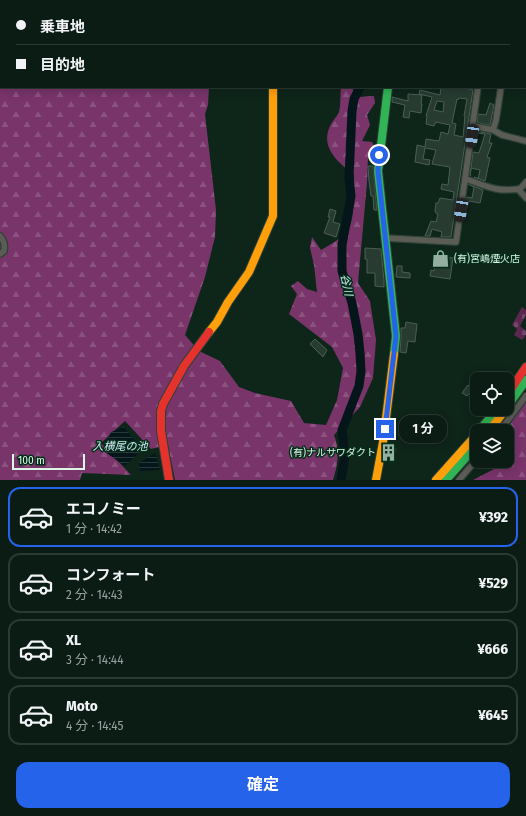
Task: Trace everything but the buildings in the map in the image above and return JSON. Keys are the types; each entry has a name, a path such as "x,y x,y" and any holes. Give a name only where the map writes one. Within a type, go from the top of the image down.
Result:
{"main road":[{"path":"168,479 160,421 160,410 184,366 217,322 224,308 249,272 273,216 273,88"},
{"path":"376,480 383,442 396,336 378,171 388,88"},
{"path":"514,385 526,367"},
{"path":"514,397 526,380"},
{"path":"484,424 491,416"},
{"path":"436,480 470,442"},
{"path":"446,480 470,453"}],"street":[{"path":"385,238 456,242 466,179 477,88"},
{"path":"493,130 501,88"},
{"path":"473,126 493,130 502,135 526,141"},
{"path":"466,179 491,189 501,190 520,189 526,182"},
{"path":"518,189 526,198"},
{"path":"0,236 4,241 5,246 4,251 0,254"},
{"path":"505,424 526,396"},
{"path":"459,480 470,467"}],"green space":[{"path":"0,88 209,88 208,105 205,114 216,210 215,237 205,277 185,335 199,351 220,361 239,387 255,393 291,401 304,423 326,425 337,400 343,368 332,347 289,314 297,294 291,286 298,281 307,289 317,292 314,265 310,248 312,237 321,250 345,234 352,220 354,175 332,154 327,141 330,126 339,112 341,88 353,88 353,93 359,97 374,96 375,103 367,115 370,125 362,141 372,142 374,146 368,157 358,283 370,301 376,340 373,378 360,407 334,435 338,458 333,480 175,480 168,445 151,449 125,421 101,443 131,475 82,473 80,480 0,480"},
{"path":"522,307 526,310 526,315 520,326 526,331 526,335 522,340 514,335 517,329 512,325"},
{"path":"526,400 526,480 473,480 496,468 514,468 514,424 511,424"}],"water":[{"name":"入横尾の池","path":"124,427 142,450 125,466 105,452 105,445 111,432"},
{"path":"155,453 160,470 140,471 139,463"}],"waterway":[{"name":"谷川","path":"341,480 345,457 342,430 359,386 361,371 358,334 352,303 342,271 342,245 351,196 349,178 352,111 354,99 360,88"}],"traffic: fast":[{"path":"388,88 378,171 396,336 394,354"},
{"path":"514,397 526,380"},
{"path":"485,424 491,416"},
{"path":"446,480 470,453"}],"traffic: slow":[{"path":"209,332 249,272 273,216 273,88"},
{"path":"376,480 383,442 394,354"},
{"path":"494,424 501,416"},
{"path":"436,480 470,442"}],"traffic: jam":[{"path":"169,480 161,431 161,411 163,404 184,366 209,332"},
{"path":"514,385 526,367"}],"place":[{"name":"(有)宮嶋煙火店","path":"441,258"},
{"name":"(有)ナルサワダクト","path":"389,452"}],"route":[{"path":"379,155 378,171 396,328 392,376 385,429"}]}
